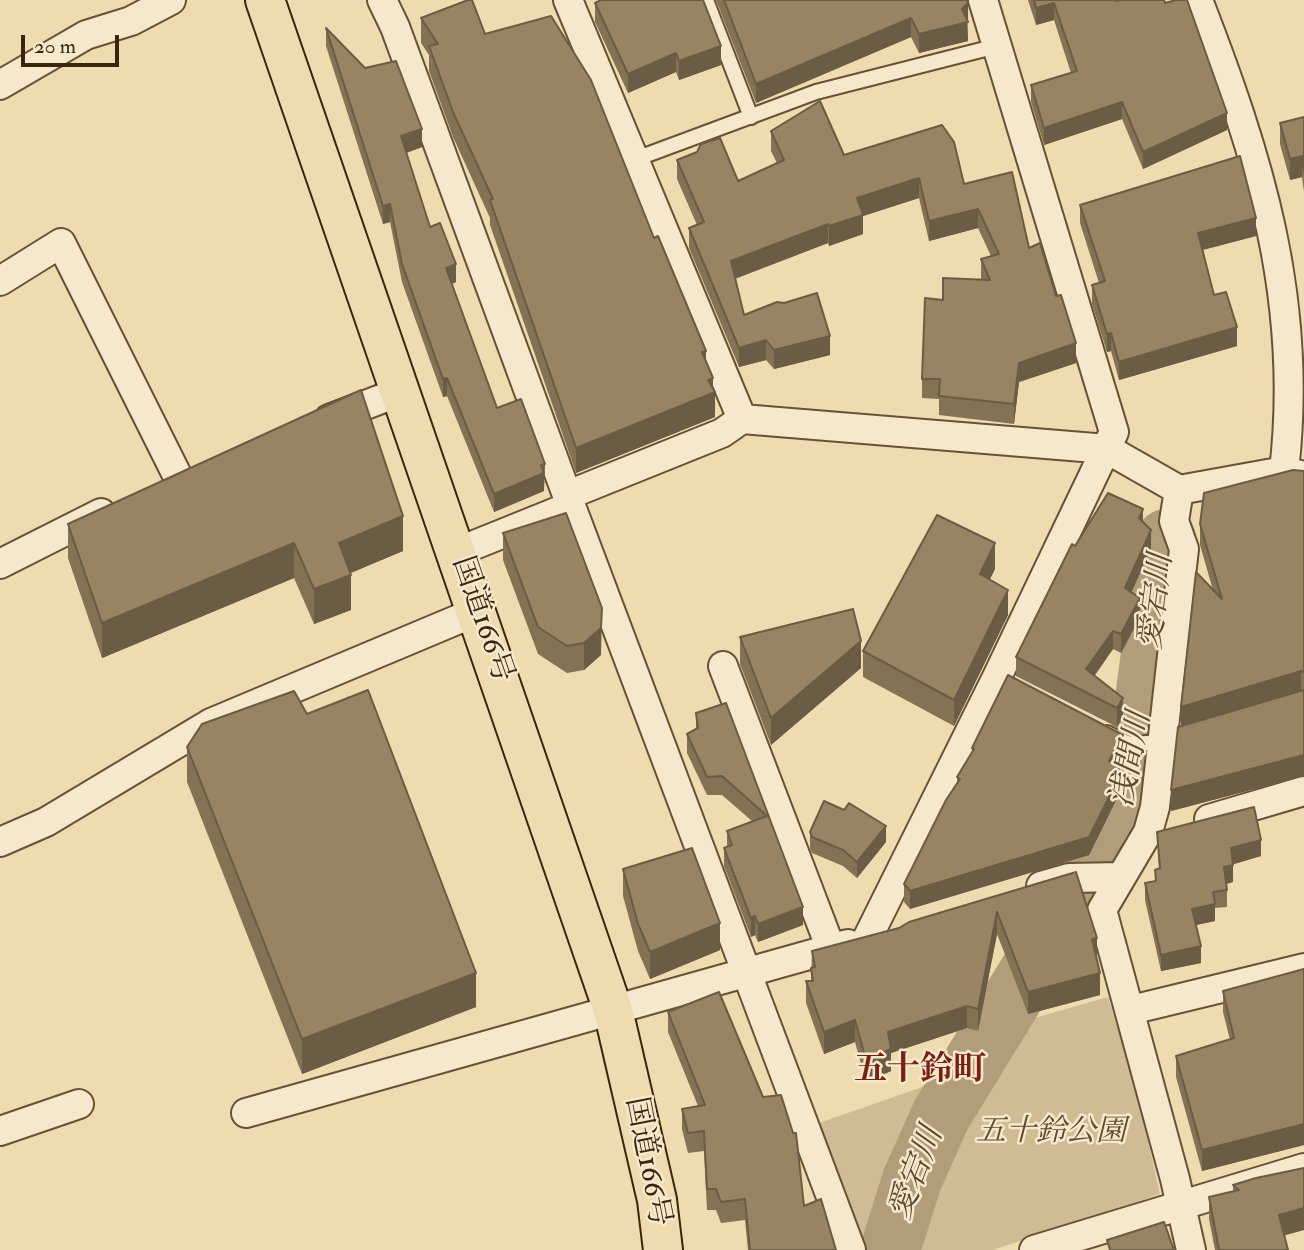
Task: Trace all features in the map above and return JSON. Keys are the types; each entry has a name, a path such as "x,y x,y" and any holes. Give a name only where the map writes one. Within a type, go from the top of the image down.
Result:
{"highway":[{"name":"国道166号","path":"265,0 478,611 613,1010 657,1200 663,1250"}],"street":[{"path":"0,85 86,35 131,21 171,0"},
{"path":"382,0 851,1250"},
{"path":"568,0 742,419"},
{"path":"867,939 1003,680 1114,432 983,0"},
{"path":"457,552 722,433 742,419 1107,449 1179,490 1294,474 1294,335 1288,278 1272,205 1198,0"},
{"path":"0,281 61,243 166,482 0,564"},
{"path":"302,429 402,391"},
{"path":"1170,828 1155,807 1184,549 1174,521 1179,490"},
{"path":"0,842 46,822 211,723 478,611"},
{"path":"723,666 831,949"},
{"path":"1191,1250 1131,1010 1102,910 1120,877 1170,828 1304,791"},
{"path":"1018,893 1069,878 1120,877"},
{"path":"246,1113 905,928"},
{"path":"1131,1010 1304,968"},
{"path":"0,1130 79,1104"},
{"path":"1034,1250 1304,1168"}],"lane":[{"path":"706,0 751,117"},
{"path":"633,160 816,92 997,46"},
{"path":"1093,725 1129,744 1164,742"}],"green space":[{"name":"五十鈴公園","path":"1108,997 1134,1079 1160,1194 993,1250 868,1250 819,1123 991,1063 1024,1021"}],"building":[{"path":"472,0 485,34 551,16 591,80 654,238 658,236 706,351 702,352 713,378 708,380 715,392 576,448 490,200 493,199 453,112 429,46 438,44 421,18"},
{"path":"601,0 703,0 721,46 679,61 676,53 628,74 595,3"},
{"path":"724,0 967,0 968,3 962,9 968,22 919,34 911,18 756,84"},
{"path":"1034,0 1164,0 1165,3 1187,0 1227,113 1143,152 1122,102 1044,128 1031,85 1077,71 1054,3 1036,8"},
{"path":"326,28 365,68 396,61 422,129 401,136 430,227 440,223 456,264 446,268 497,408 521,399 545,464 541,465 544,473 494,494 447,378 443,379 402,264 390,204 383,206"},
{"path":"820,101 844,155 942,125 954,142 964,184 1012,172 1029,248 1040,243 1056,296 1061,295 1076,343 1019,363 1014,404 939,396 940,379 922,379 925,298 943,300 943,278 990,280 981,259 999,254 978,209 929,221 919,178 857,198 863,215 829,226 828,224 731,261 744,315 777,302 784,303 817,293 830,336 774,350 766,340 739,348 689,228 704,222 677,160 697,152 701,144 720,138 738,181 784,160 771,131"},
{"path":"1304,117 1304,171 1302,156 1290,159 1280,123"},
{"path":"1240,156 1256,218 1198,233 1214,295 1226,292 1237,327 1119,362 1092,285 1105,281 1080,205"},
{"path":"361,390 403,516 339,543 351,575 314,589 294,543 102,623 68,524"},
{"path":"1293,470 1304,471 1304,672 1181,707 1196,572 1222,599 1200,524 1204,493"},
{"path":"1108,493 1143,509 1139,518 1151,530 1125,588 1140,598 1121,634 1113,631 1086,669 1123,698 1117,708 1016,657 1072,544 1075,546"},
{"path":"566,513 602,608 601,628 584,643 567,646 538,627 503,533"},
{"path":"937,515 995,543 980,574 1008,590 954,700 863,651"},
{"path":"853,609 861,641 771,718 740,637"},
{"path":"1008,675 1123,735 1109,761 1122,771 1089,837 910,891 904,884 946,800 960,779 957,777 974,749 972,748"},
{"path":"368,690 476,973 302,1039 187,747 202,724 294,691 307,714"},
{"path":"1304,690 1304,755 1171,790 1178,727"},
{"path":"726,703 803,907 758,924 755,916 751,918 724,848 732,845 727,831 767,816 722,776 707,777 687,734 698,728 696,713"},
{"path":"824,801 844,810 849,803 886,826 857,862 843,850 812,837 810,832"},
{"path":"1254,807 1261,840 1231,848 1233,865 1224,867 1227,890 1213,892 1215,904 1192,909 1201,946 1161,955 1145,883 1156,881 1155,870 1160,868 1157,832"},
{"path":"692,848 720,923 650,952 638,924 623,869"},
{"path":"1076,872 1097,938 1092,939 1100,973 1028,992 997,912 978,1009 967,1006 888,1032 891,1049 866,1060 855,1020 824,1032 806,981 813,981 811,968 815,967 812,951 899,928 909,922"},
{"path":"1304,969 1304,1124 1202,1150 1176,1056 1234,1038 1223,991"},
{"path":"719,992 763,1097 781,1095 793,1133 796,1133 804,1206 821,1199 836,1250 750,1250 745,1199 721,1202 716,1189 707,1189 704,1131 688,1133 682,1109 705,1105 668,1012"},
{"path":"1304,1168 1304,1208 1279,1215 1288,1250 1219,1250 1209,1197 1239,1190 1233,1185"},
{"path":"1164,1222 1174,1250 1110,1250 1107,1240"}],"waterway":[{"name":"浅間川","path":"890,1250 912,1180 941,1115 1131,806 1166,539"}],"district":[{"name":"五十鈴町","path":"920,1072"}],"water label":[{"name":"愛宕川","path":"1158,602"},
{"name":"愛宕川","path":"918,1174"}]}
